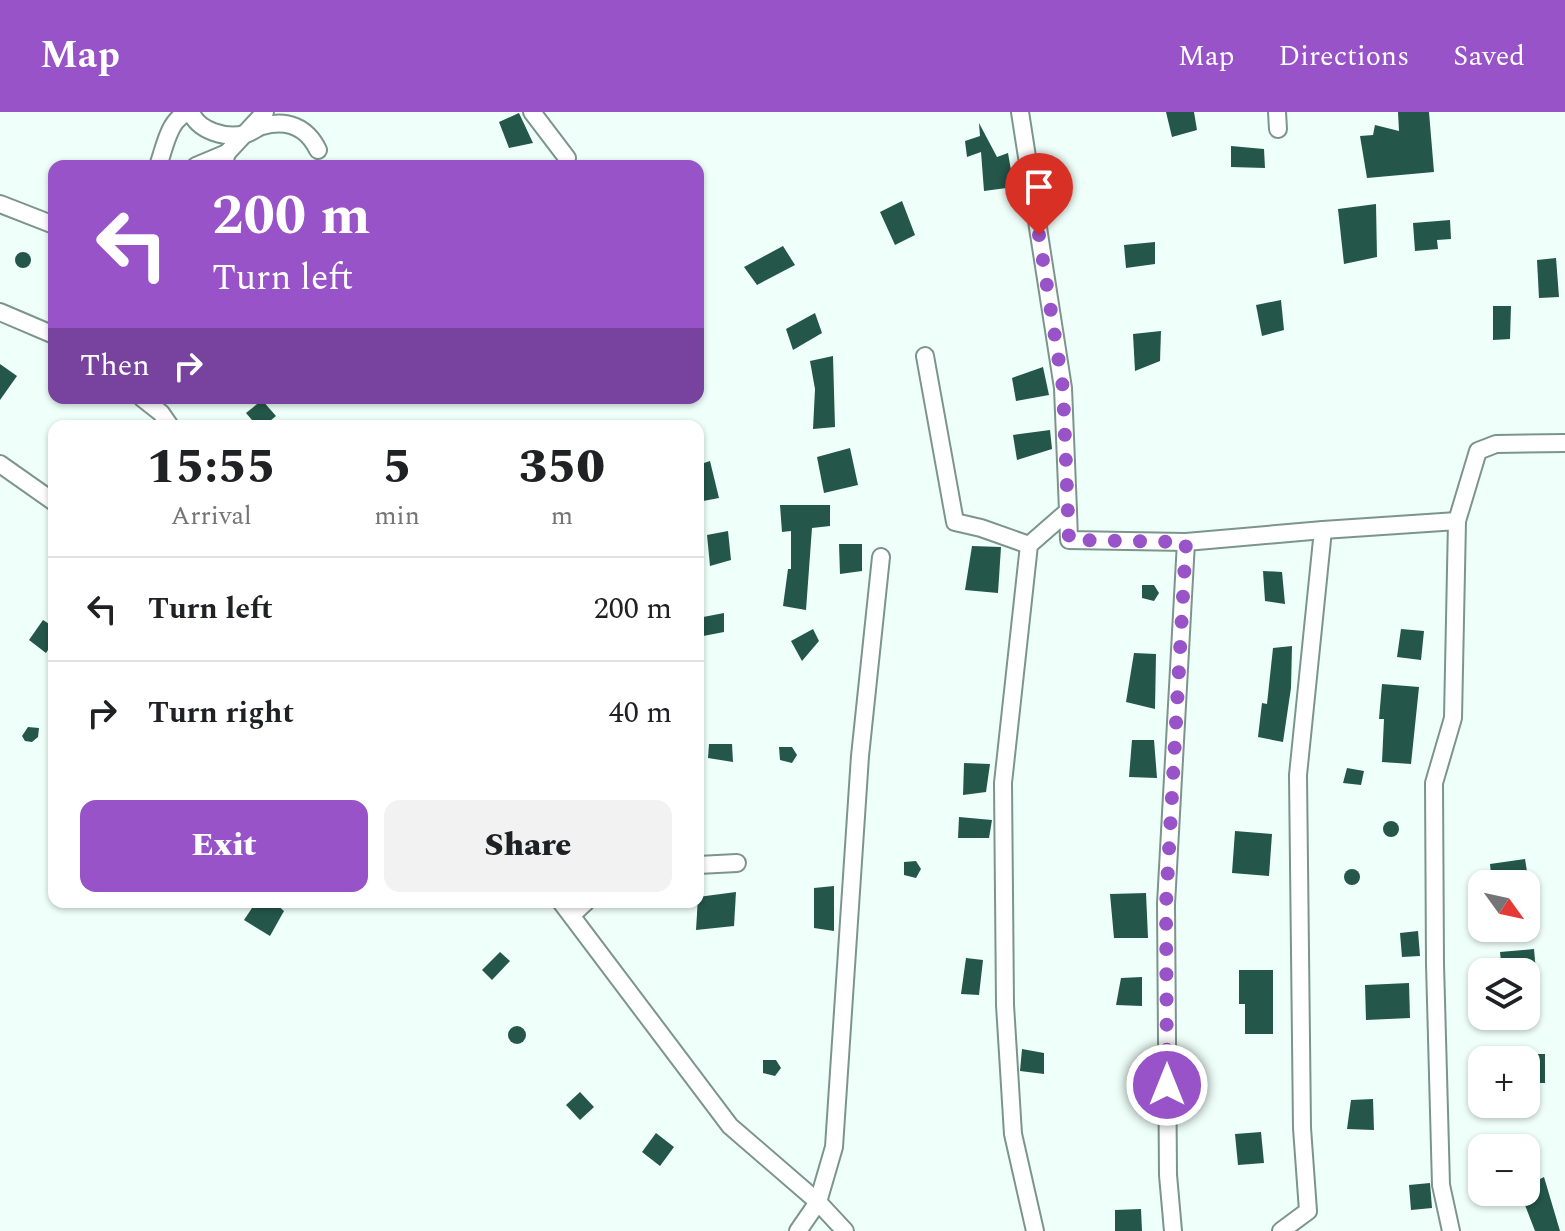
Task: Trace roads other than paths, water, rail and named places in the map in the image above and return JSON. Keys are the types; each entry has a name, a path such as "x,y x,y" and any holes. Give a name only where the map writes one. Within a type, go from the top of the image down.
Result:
{"street":[{"path":"160,160 174,123 182,114 191,112 194,121 208,131 244,135 262,126 283,123 299,126 312,136 318,150"},
{"path":"244,135 249,112"},
{"path":"225,160 265,112"},
{"path":"532,112 567,158"},
{"path":"1020,112 1063,388 1069,540 1186,542 1457,521"},
{"path":"0,204 48,223"},
{"path":"0,312 48,332"},
{"path":"925,356 955,522 1029,545"},
{"path":"150,404 166,420"},
{"path":"1451,1231 1441,1185 1434,783 1453,718 1457,521 1478,451 1496,444 1565,443"},
{"path":"0,464 48,498"},
{"path":"1035,1231 1013,1134 1005,989 1003,783 1029,545 1068,511"},
{"path":"1281,1231 1308,1211 1302,1128 1298,775 1323,530"},
{"path":"1173,1231 1168,1175 1166,904 1186,542"},
{"path":"798,1231 818,1202 834,1147 860,756 881,557"},
{"path":"704,865 737,863"},
{"path":"566,909 730,1126 818,1202 845,1231"}]}
